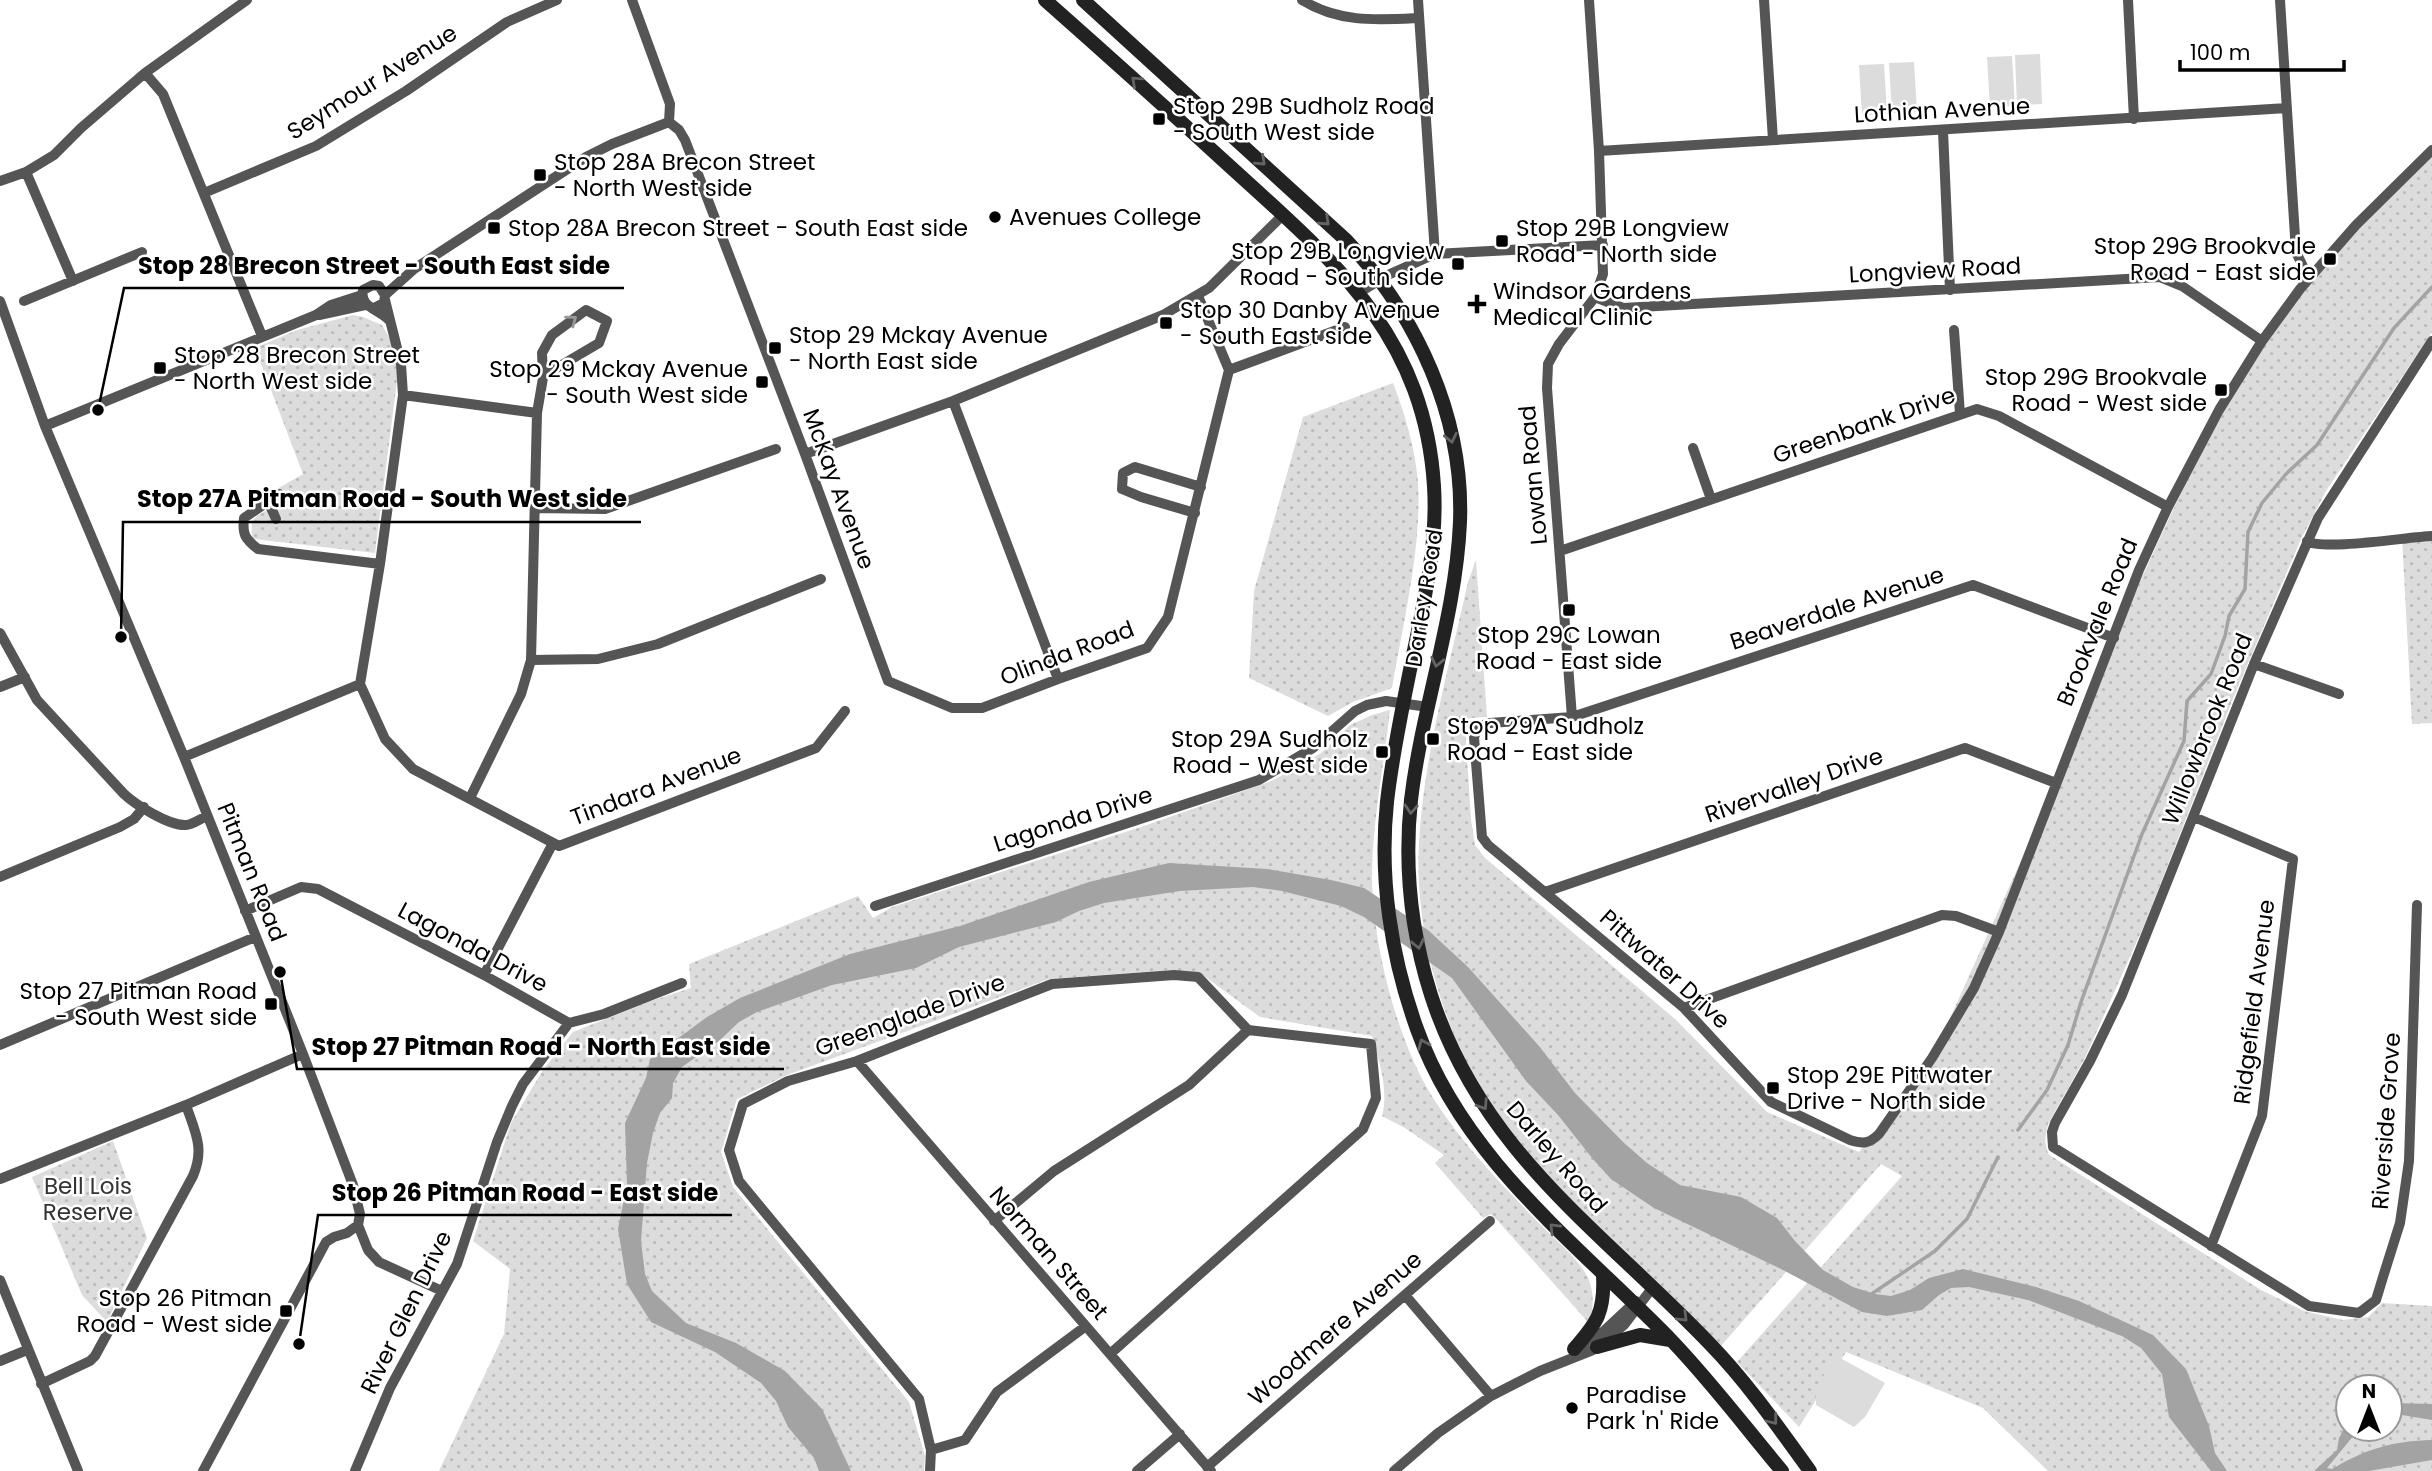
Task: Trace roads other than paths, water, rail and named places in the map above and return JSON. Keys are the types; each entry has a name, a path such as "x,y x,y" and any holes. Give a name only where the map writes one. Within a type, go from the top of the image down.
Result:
{"main road":[{"name":"Darley Road","path":"1045,0 1329,258 1360,292 1385,329 1411,381 1422,417 1432,463 1434,509 1431,556 1392,760 1387,802 1388,912 1403,986 1429,1058 1467,1127 1509,1180 1671,1340 1720,1393 1782,1471"},
{"name":"Darley Road","path":"1083,0 1347,241 1380,280 1410,326 1432,372 1445,411 1457,472 1460,513 1450,602 1411,800 1410,887 1416,937 1433,1000 1458,1064 1499,1130 1562,1203 1712,1346 1810,1471"},
{"path":"1087,37 1105,19"},
{"path":"1283,215 1304,201"},
{"path":"1574,1349 1597,1321 1603,1296 1603,1275"},
{"path":"1597,1347 1640,1335 1671,1340"}],"street":[{"name":"Seymour Avenue","path":"204,193 316,146 406,91 507,22 557,0"},
{"name":"McKay Avenue","path":"632,0 670,104 669,122 679,130 685,140 888,681"},
{"path":"1302,0 1335,16 1369,20 1419,18"},
{"path":"1418,0 1435,254"},
{"name":"Lowan Road","path":"1572,717 1547,388 1548,365 1559,344 1595,297 1602,274 1599,151 1589,0"},
{"path":"1765,0 1773,140"},
{"path":"2128,0 2134,119"},
{"path":"2280,0 2296,252 2309,279"},
{"path":"0,181 26,172 54,155 145,73 244,1"},
{"path":"145,73 163,94 262,336"},
{"name":"Lothian Avenue","path":"1599,151 2287,108"},
{"path":"383,293 414,269 586,157 669,122"},
{"path":"1943,131 1950,290"},
{"name":"Brookvale Road","path":"1861,1144 1871,1142 1879,1134 1932,1058 1974,988 1999,932 2139,570 2218,410 2262,341 2309,279 2356,225 2432,150"},
{"path":"26,172 73,281"},
{"path":"805,454 953,401 1163,315 1198,296 1224,275 1283,215"},
{"path":"1360,292 1435,254 1603,244"},
{"path":"24,301 142,252"},
{"name":"Longview Road","path":"1595,297 1623,308 2160,277 2182,286 2262,341"},
{"path":"184,757 360,684 380,564 403,395 401,364 383,293 367,286 367,303"},
{"path":"45,426 316,315 331,305 384,303 383,293"},
{"path":"1198,296 1229,370 1345,327"},
{"name":"Pitman Road","path":"0,301 45,426 184,757 303,1054 353,1185 360,1214 358,1226"},
{"path":"367,303 383,313 392,323"},
{"path":"470,798 521,694 531,660 537,508 537,413 543,376 542,353 552,335 586,310 607,321 599,343 543,376"},
{"path":"1954,330 1960,414"},
{"name":"Willowbrook Road","path":"2053,1147 2052,1132 2055,1123 2091,1061 2122,995 2254,664 2307,541 2332,492 2432,341"},
{"name":"Olinda Road","path":"888,681 953,708 982,708 1147,648 1168,617 1229,370"},
{"path":"403,395 537,413"},
{"path":"953,401 1058,679"},
{"name":"Greenbank Drive","path":"1560,551 1977,409 1999,416 2168,508"},
{"path":"1693,448 1711,499"},
{"path":"537,508 605,509 776,449"},
{"path":"1195,513 1122,489 1123,473 1135,467 1201,487"},
{"path":"279,494 244,518 243,532 246,539 258,549 380,564"},
{"path":"268,501 276,519"},
{"path":"2307,541 2311,544 2332,546 2432,536"},
{"path":"531,660 598,659 658,644 821,579"},
{"name":"Beaverdale Avenue","path":"1482,837 1474,737 1479,726 1572,717 1973,585 2114,638"},
{"path":"0,633 37,700 124,794 176,824 187,825 207,816"},
{"path":"2254,664 2339,694"},
{"path":"0,687 25,677"},
{"name":"Tindara Avenue","path":"360,684 377,724 401,759 424,776 559,846 816,748 845,711"},
{"name":"Lagonda Drive","path":"875,906 1259,780 1313,748 1355,711 1377,702 1428,707"},
{"name":"Rivervalley Drive","path":"1545,892 1965,748 2056,783"},
{"path":"0,877 120,827 134,819 144,807"},
{"name":"Ridgefield Avenue","path":"2194,817 2292,859 2262,1116 2211,1246"},
{"name":"Pittwater Drive","path":"1482,837 1488,845 1684,1008 1771,1102 1861,1144"},
{"path":"484,975 553,844"},
{"name":"Lagonda Drive","path":"245,911 301,887 318,889 484,975 569,1023"},
{"name":"Riverside Grove","path":"2053,1147 2309,1306 2359,1313 2376,1300 2400,1223 2409,1161 2417,905"},
{"path":"1684,1008 1942,915 1956,916 1999,932"},
{"path":"0,1045 256,937"},
{"name":"Greenglade Drive","path":"930,1471 931,1450 919,1399 739,1181 729,1150 743,1104 788,1081 857,1061 1052,984 1174,975 1198,977 1248,1030"},
{"path":"569,1023 604,1014 682,983"},
{"name":"River Glen Drive","path":"355,1471 390,1388 457,1264 497,1142 512,1106 523,1084 569,1023"},
{"path":"994,1221 1054,1171 1189,1085 1248,1030 1371,1044 1376,1098 1363,1129 1110,1354"},
{"path":"0,1179 186,1105 303,1054"},
{"name":"Norman Street","path":"857,1061 1209,1469"},
{"path":"41,1384 90,1361 95,1356 193,1176 200,1151 186,1105"},
{"name":"Woodmere Avenue","path":"1209,1469 1490,1221"},
{"path":"203,1471 326,1242 358,1226 368,1250 379,1262 442,1291"},
{"path":"0,1280 78,1471"},
{"path":"1394,1471 1438,1433 1491,1396 1540,1371 1597,1347 1615,1333 1653,1287"},
{"path":"1405,1295 1491,1396"},
{"path":"1540,1371 1604,1331 1636,1306"},
{"path":"931,1450 965,1440 997,1392 1086,1326"},
{"path":"0,1361 27,1350"},
{"path":"1138,1471 1180,1434"}],"waterway":[{"path":"2018,1130 2047,1090 2068,1045 2142,834 2184,741 2187,701 2211,674 2225,636 2229,616 2245,589 2248,532 2262,503 2286,474 2317,445 2394,328 2432,287"},
{"path":"1870,1295 1935,1251 1967,1219 1998,1157"}],"place":[{"name":"Stop 29B Sudholz Road - South West side","path":"1159,119"},
{"name":"Stop 28A Brecon Street - North West side","path":"540,175"},
{"name":"Avenues College","path":"995,217"},
{"name":"Stop 28A Brecon Street - South East side","path":"494,228"},
{"name":"Stop 29B Longview Road - North side","path":"1502,241"},
{"name":"Stop 29G Brookvale Road - East side","path":"2330,259"},
{"name":"Stop 29B Longview Road - South side","path":"1458,264"},
{"name":"Windsor Gardens Medical Clinic","path":"1477,304"},
{"name":"Stop 30 Danby Avenue - South East side","path":"1166,323"},
{"name":"Stop 29 Mckay Avenue - North East side","path":"775,348"},
{"name":"Stop 28 Brecon Street - North West side","path":"160,368"},
{"name":"Stop 29 Mckay Avenue - South West side","path":"762,382"},
{"name":"Stop 29G Brookvale Road - West side","path":"2221,390"},
{"name":"Stop 28 Brecon Street - South East side","path":"98,410"},
{"name":"Stop 29C Lowan Road - East side","path":"1569,610"},
{"name":"Stop 27A Pitman Road - South West side","path":"121,637"},
{"name":"Stop 29A Sudholz Road - East side","path":"1433,739"},
{"name":"Stop 29A Sudholz Road - West side","path":"1382,752"},
{"name":"Stop 27 Pitman Road - North East side","path":"280,972"},
{"name":"Stop 27 Pitman Road - South West side","path":"271,1004"},
{"name":"Stop 29E Pittwater Drive - North side","path":"1773,1088"},
{"name":"Stop 26 Pitman Road - West side","path":"286,1311"},
{"name":"Stop 26 Pitman Road - East side","path":"299,1344"},
{"name":"Paradise Park 'n' Ride","path":"1572,1408"}],"park label":[{"name":"Bell Lois Reserve","path":"88,1199"}]}
